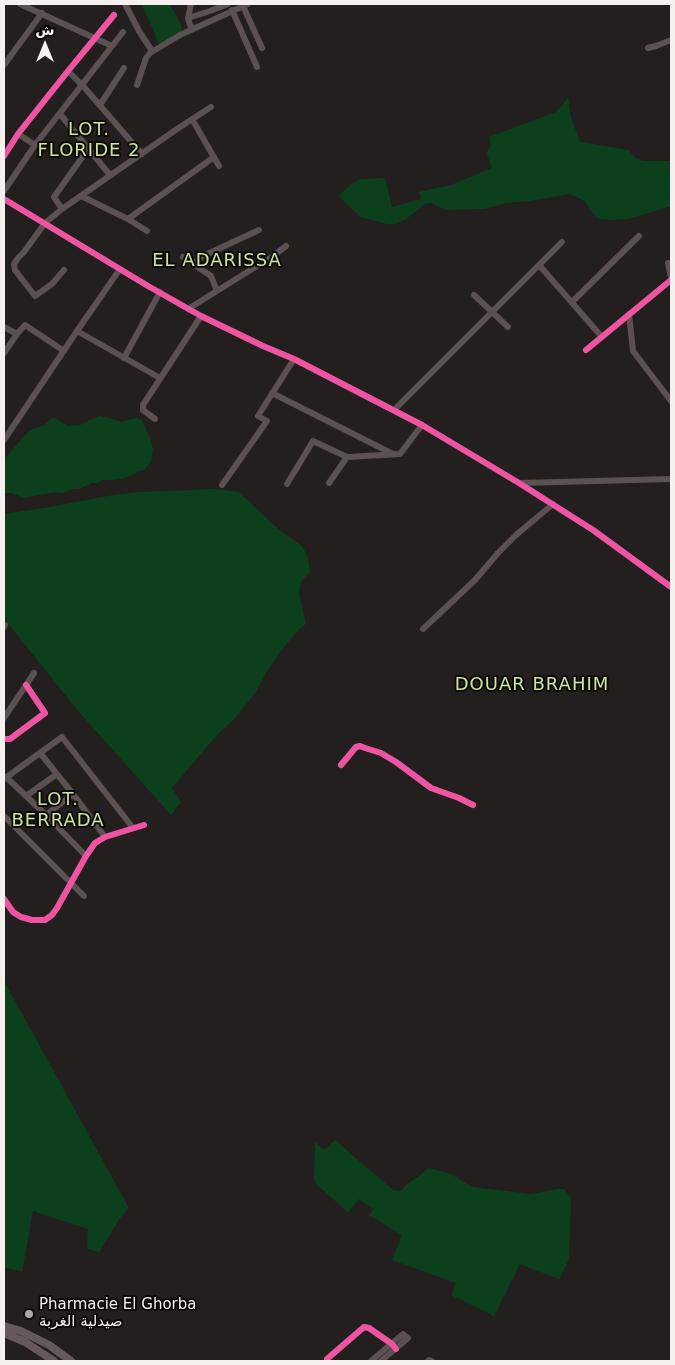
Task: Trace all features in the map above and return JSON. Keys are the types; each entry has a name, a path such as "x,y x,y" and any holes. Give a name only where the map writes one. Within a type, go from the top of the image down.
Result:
{"main road":[{"path":"4,1326 22,1331 49,1345 71,1361"},
{"path":"4,1333 25,1342 54,1361"}],"street":[{"path":"20,4 112,46"},
{"path":"125,4 152,51"},
{"path":"191,4 188,18 192,29"},
{"path":"188,18 210,12 228,4"},
{"path":"137,85 146,58 152,51 192,29 245,5 262,48"},
{"path":"232,10 257,67"},
{"path":"4,65 7,53 42,13"},
{"path":"4,156 18,134 114,15"},
{"path":"4,191 35,145 83,86 123,32"},
{"path":"648,48 671,40"},
{"path":"100,105 124,68"},
{"path":"68,71 142,154"},
{"path":"64,270 52,284 35,296 14,270 14,264 45,223 110,175 211,107"},
{"path":"60,114 110,175"},
{"path":"192,119 219,166"},
{"path":"18,134 35,145"},
{"path":"62,210 54,197 88,149"},
{"path":"128,219 214,157"},
{"path":"81,196 128,219 147,231"},
{"path":"4,199 188,309 294,359 422,425 593,530 671,587"},
{"path":"194,264 201,257 258,230"},
{"path":"572,302 639,236"},
{"path":"394,410 562,242"},
{"path":"188,309 286,246"},
{"path":"183,258 211,276 217,291"},
{"path":"586,350 671,279 668,263"},
{"path":"539,265 602,336"},
{"path":"4,440 120,269"},
{"path":"124,358 160,292"},
{"path":"474,295 508,327"},
{"path":"629,314 633,351 671,401"},
{"path":"155,419 143,410 143,405 201,316"},
{"path":"4,353 25,325 64,351"},
{"path":"4,327 17,334"},
{"path":"77,331 160,378"},
{"path":"222,485 267,421 258,416 294,359"},
{"path":"272,393 393,454"},
{"path":"287,484 313,441 347,456 400,454 422,425"},
{"path":"4,427 12,427"},
{"path":"329,483 347,456"},
{"path":"519,483 671,479"},
{"path":"423,629 470,585 516,534 553,504"},
{"path":"4,718 34,673"},
{"path":"4,739 10,739 46,713 26,685"},
{"path":"86,856 46,815 5,778 62,737 133,828"},
{"path":"341,765 356,747 360,746 381,753 431,788 473,805"},
{"path":"40,753 105,837"},
{"path":"26,796 57,774"},
{"path":"46,815 73,794"},
{"path":"4,816 84,896"},
{"path":"4,899 12,912 21,917 32,920 45,920 52,916 95,843 105,837 144,825"},
{"path":"326,1361 364,1327 369,1328 394,1346"},
{"path":"371,1361 394,1346"},
{"path":"381,1361 394,1346"},
{"path":"428,1361 432,1361"}],"green space":[{"path":"142,4 170,4 182,30 159,44"},
{"path":"568,98 571,118 580,142 629,150 635,158 643,161 671,161 671,206 629,219 600,219 596,217 584,201 569,194 530,201 505,203 485,209 446,210 432,203 425,204 406,219 395,224 387,224 361,217 338,196 353,183 361,179 385,178 392,207 421,199 419,192 451,185 492,168 487,154 491,146 489,137 556,112"},
{"path":"99,416 121,422 137,418 142,420 153,449 151,461 144,470 121,479 102,480 98,483 92,483 63,493 55,492 24,498 12,493 4,493 4,459 29,431 55,418 68,426 80,425"},
{"path":"216,489 239,492 278,529 302,546 307,555 310,571 301,582 299,593 306,624 299,629 283,648 268,669 256,692 235,718 217,735 172,788 181,802 171,815 79,712 6,621 4,621 4,514 113,495"},
{"path":"4,981 129,1208 120,1218 99,1252 87,1249 88,1229 33,1211 22,1272 4,1267"},
{"path":"335,1140 393,1190 401,1191 407,1184 429,1168 451,1174 472,1187 531,1194 564,1189 571,1198 569,1259 559,1279 520,1264 494,1316 451,1295 456,1283 392,1260 402,1235 369,1215 374,1209 359,1199 348,1212 317,1185 314,1179 315,1142 324,1150"}],"cycle path":[{"path":"4,156 18,134 114,15"},
{"path":"4,199 201,316 294,359 422,425 593,530 671,587"},
{"path":"586,350 671,280"},
{"path":"4,739 10,739 45,713 26,685"},
{"path":"341,765 356,747 360,746 381,753 431,788 473,805"},
{"path":"4,899 13,912 21,917 32,920 45,920 57,908 95,843 105,837 144,825"},
{"path":"327,1361 364,1327 369,1328 396,1349"}],"place":[{"name":"Pharmacie El Ghorba صيدلية الغربة","path":"29,1314"}],"district":[{"name":"LOT. FLORIDE 2","path":"89,140"},
{"name":"EL ADARISSA","path":"217,261"},
{"name":"DOUAR BRAHIM","path":"532,685"},
{"name":"LOT. BERRADA","path":"58,810"}]}
